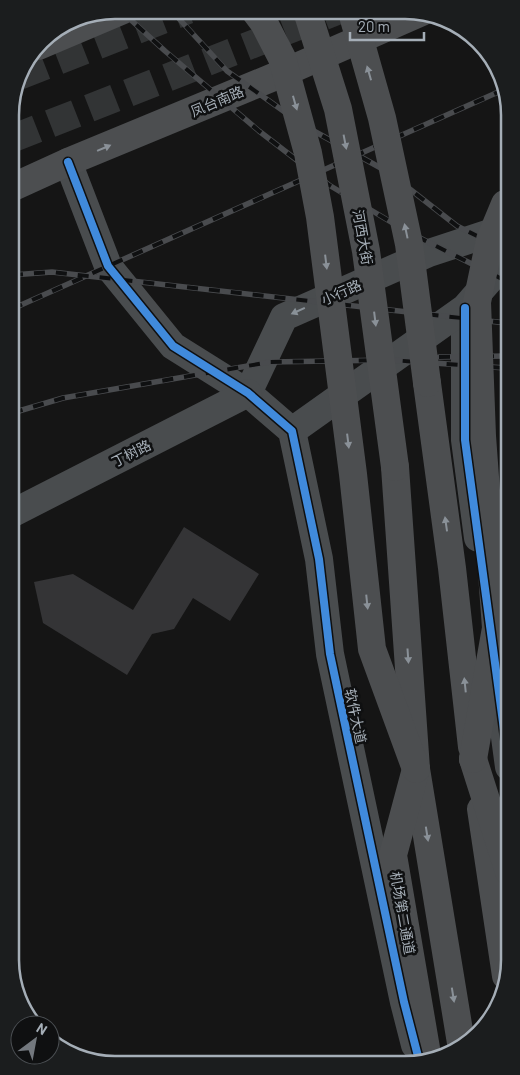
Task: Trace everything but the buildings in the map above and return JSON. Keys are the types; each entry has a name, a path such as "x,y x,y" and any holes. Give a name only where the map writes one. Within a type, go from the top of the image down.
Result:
{"main road":[{"path":"254,19 276,76"},
{"path":"261,19 282,58 308,153 320,217 353,474 372,649 416,769 460,1038"},
{"name":"河西大街","path":"310,19 338,109 366,251 395,467 416,769"},
{"path":"354,19 382,118 409,244 452,568 473,759 501,943"},
{"name":"凤台南路","path":"19,184 406,19"},
{"path":"61,36 98,21"},
{"path":"501,214 490,240 477,302 482,436 496,628 473,759 501,847"},
{"name":"机场第二通道","path":"416,769 392,856 427,1053"}],"street":[{"path":"68,162 108,266 173,346 248,393 292,432 465,308 501,267"},
{"name":"小行路","path":"248,393 284,317 429,253 501,229"},
{"path":"465,308 465,440 501,708"},
{"name":"丁树路","path":"19,510 248,393"},
{"name":"软件大道","path":"292,432 319,559 330,654 404,1002 418,1055"}],"tunnel":[{"path":"30,72 165,19"},
{"path":"19,136 317,19"}],"railway":[{"path":"130,19 259,131 329,185 406,231 501,278"},
{"path":"179,19 227,71 303,125 388,172 457,226 501,248"},
{"path":"19,306 498,92"},
{"path":"19,274 52,272 501,322"},
{"path":"439,357 501,356"},
{"path":"19,411 63,398 270,362 390,360 501,368"}],"cycle path":[{"path":"68,162 108,266 173,346 248,393 292,431 319,559 330,654 404,1002 418,1055"},
{"path":"465,308 465,440 501,708"}]}
